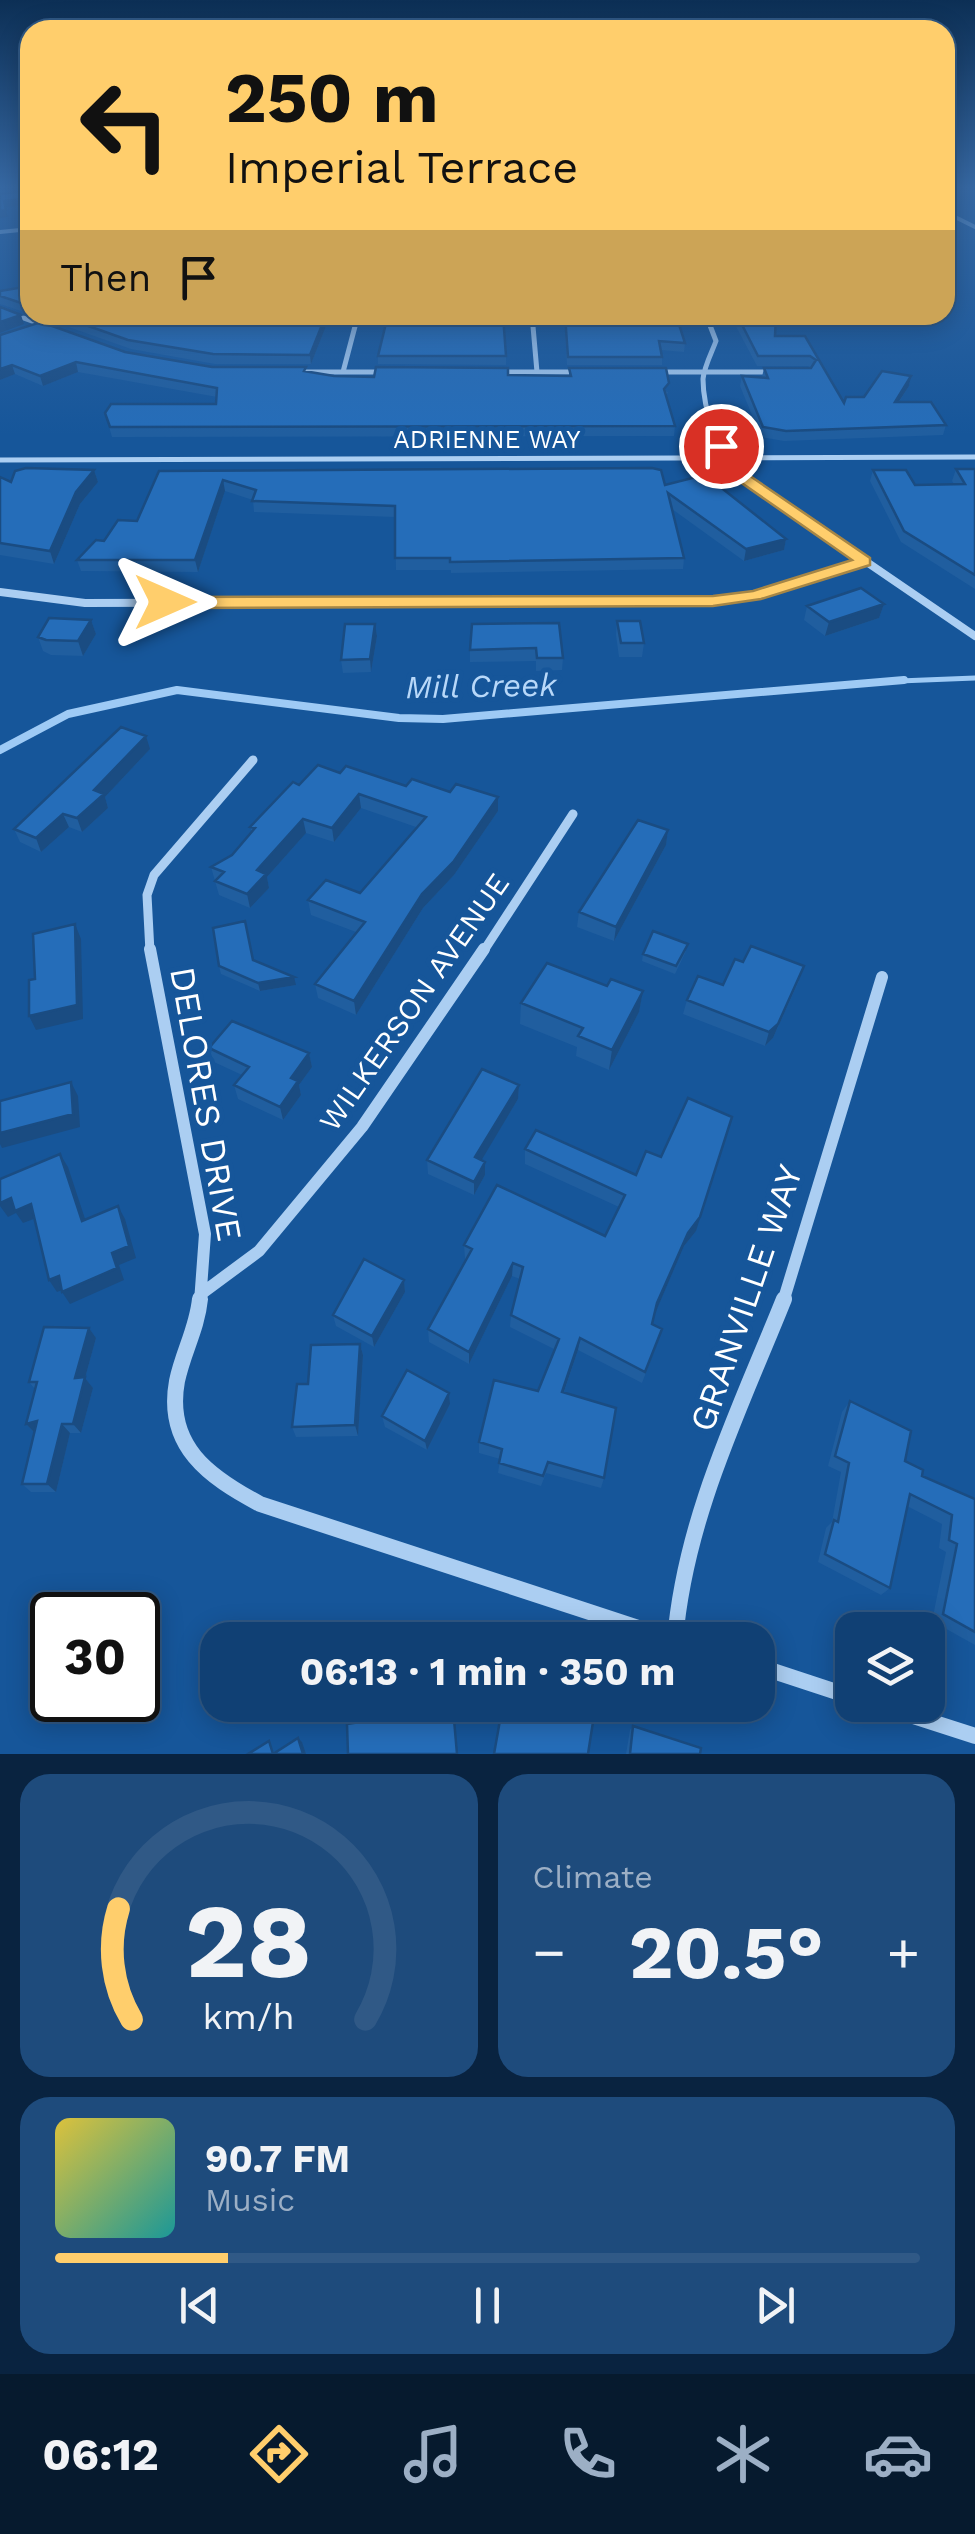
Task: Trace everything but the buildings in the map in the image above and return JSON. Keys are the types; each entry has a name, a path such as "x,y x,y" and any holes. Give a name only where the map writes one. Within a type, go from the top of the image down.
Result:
{"street":[{"path":"29,330 43,325 61,331"},
{"path":"343,372 355,325"},
{"path":"533,325 538,372"},
{"path":"710,325 716,342 706,372 709,411 724,459 738,476 975,636"},
{"path":"284,372 402,372"},
{"path":"479,372 592,372"},
{"path":"646,372 792,372"},
{"name":"ADRIENNE WAY","path":"0,460 975,457"},
{"path":"0,592 85,603 713,601 755,596 864,561"},
{"name":"DELORES DRIVE","path":"253,760 172,852 146,895 150,967 185,1116 205,1234 198,1322 177,1382 177,1429 195,1461 218,1482 260,1504 620,1622"},
{"name":"WILKERSON AVENUE","path":"201,1294 258,1251 362,1127 411,1061 573,814"},
{"name":"GRANVILLE WAY","path":"677,1622 680,1581 696,1518 785,1297 882,977"},
{"path":"775,1671 835,1691"},
{"path":"932,1722 975,1736"}],"waterway":[{"name":"Mill Creek","path":"886,682 975,678"},
{"name":"Mill Creek","path":"886,682 904,680"},
{"name":"Mill Creek","path":"874,682 886,682"},
{"name":"Mill Creek","path":"0,750 68,714 177,690 399,718 443,719 886,682"}],"route":[{"path":"165,602 713,601 755,596 864,561 738,476 728,467 721,446"}]}
